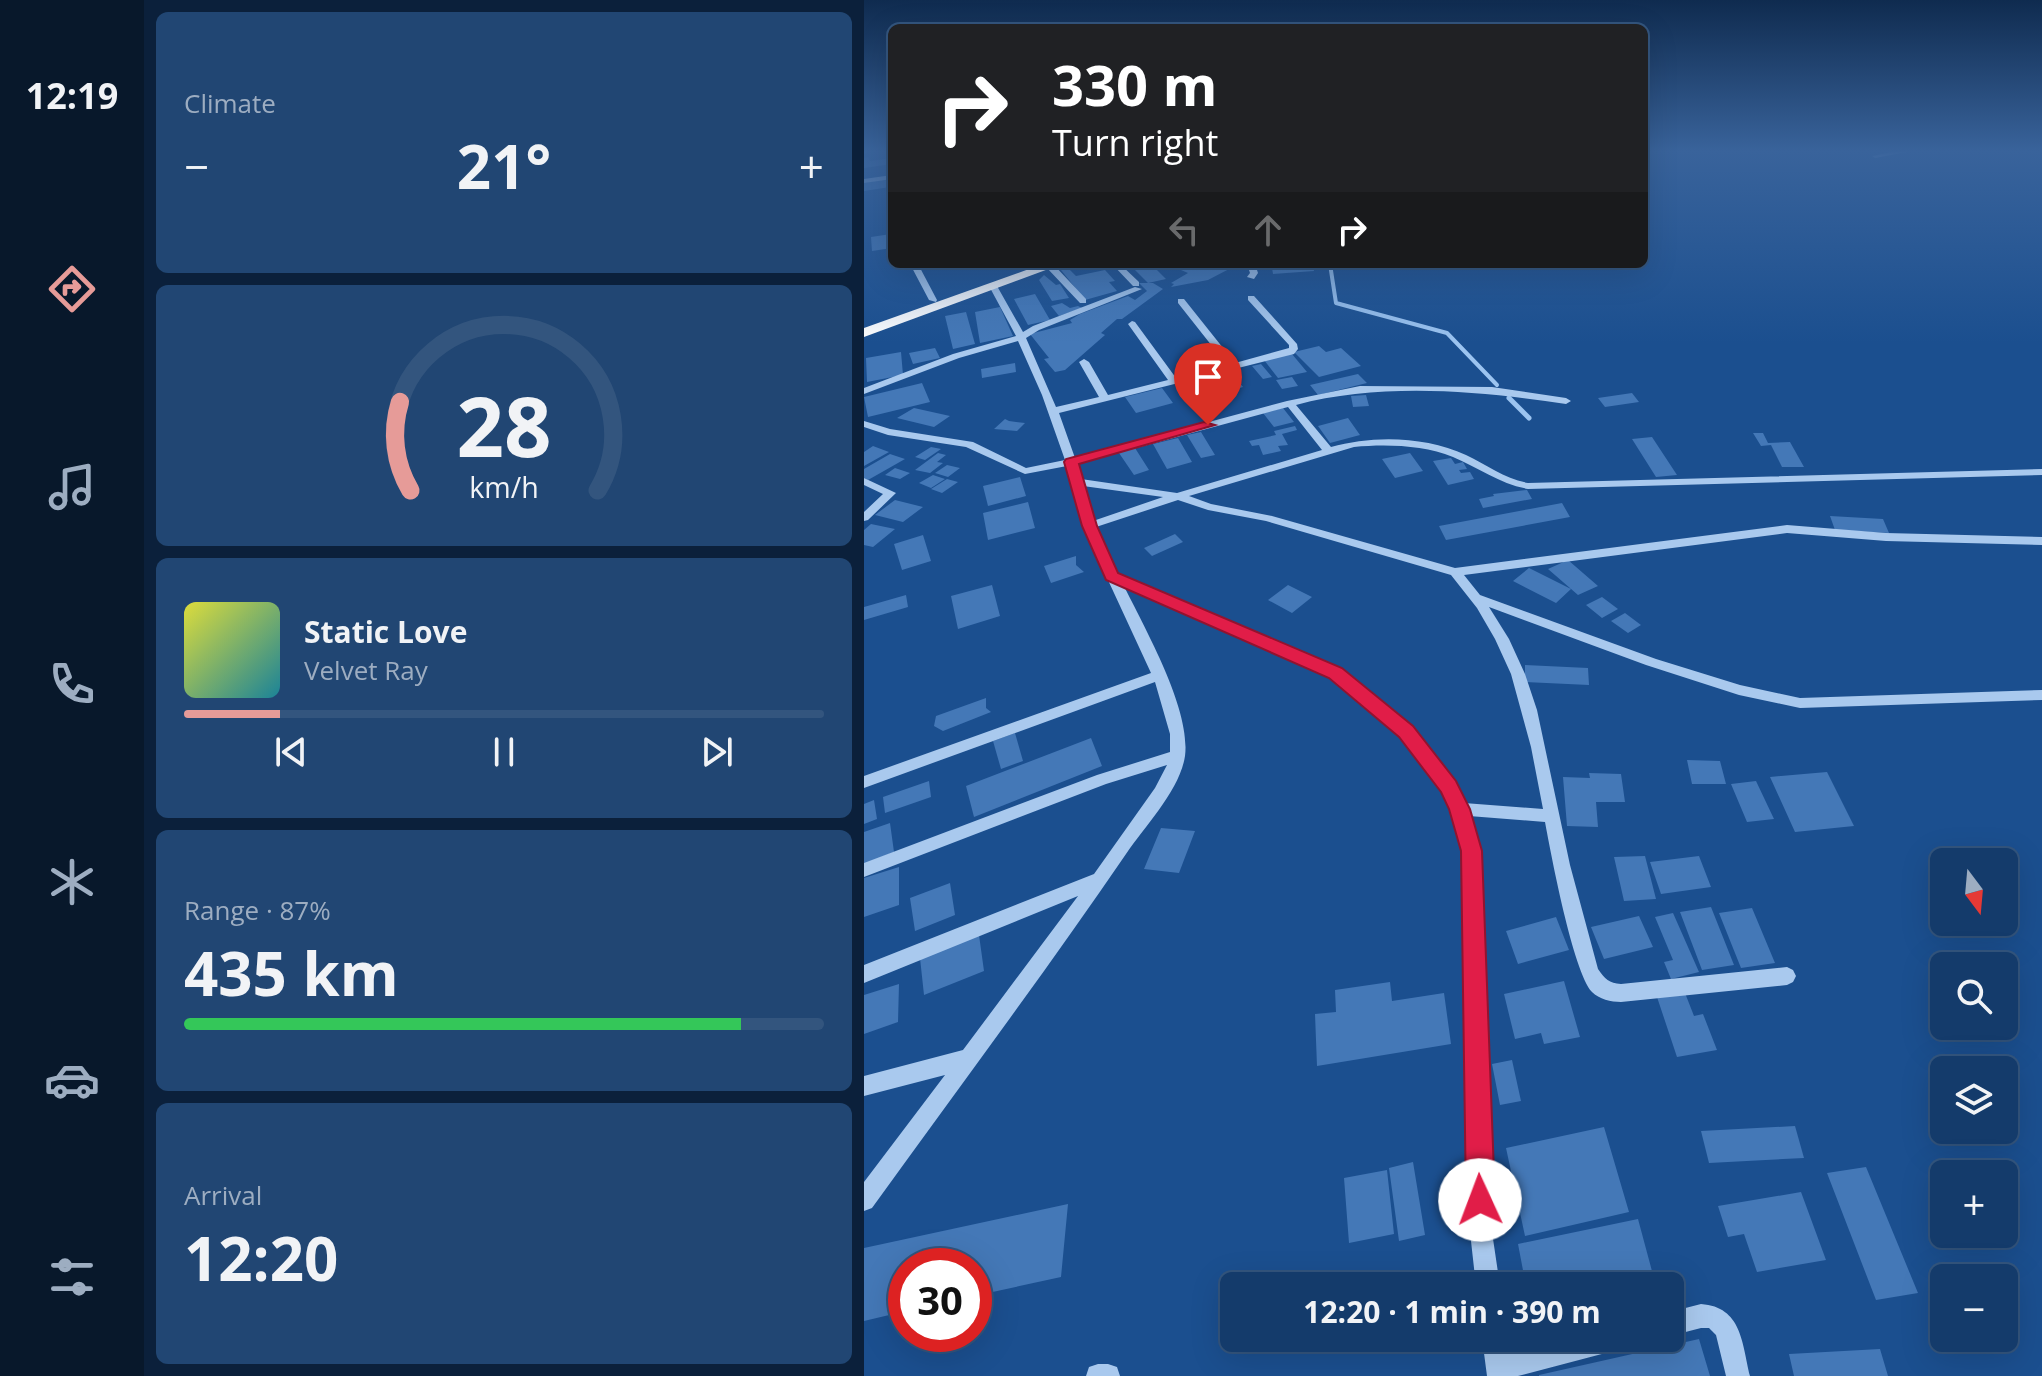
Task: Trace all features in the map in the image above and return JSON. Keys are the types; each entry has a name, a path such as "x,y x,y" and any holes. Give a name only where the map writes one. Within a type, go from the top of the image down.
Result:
{"highway":[{"path":"864,324 1037,268"},
{"path":"864,333 1039,268"}],"street":[{"path":"916,268 933,300"},
{"path":"1050,268 1083,301"},
{"path":"864,391 956,356 1021,337 1137,287 1120,268"},
{"path":"1251,277 1252,268"},
{"path":"864,1200 1100,879 1167,779 1177,756 1179,734 1158,676 1132,613 1111,576 1089,526 1053,411 1021,337 993,286"},
{"path":"1053,411 1294,349 1293,344 1251,298"},
{"path":"1181,301 1232,366"},
{"path":"1132,324 1174,381"},
{"path":"1084,362 1105,398"},
{"path":"864,424 888,432 969,444 1025,471 1071,462 1290,403 1379,388 1492,390 1566,401"},
{"path":"1290,403 1329,451"},
{"path":"1089,526 1329,451 1372,442 1446,451 1507,481 1528,486 2036,472 2042,483"},
{"path":"864,481 890,493 889,498 864,518"},
{"path":"1077,482 1178,496 1208,507 1280,521 1439,570 1455,572 1787,529 1886,537 2042,541"},
{"path":"1455,572 1479,598 1511,652 1545,768 1562,865 1590,972 1597,985 1607,993 1787,976"},
{"path":"1111,576 1336,673 1406,731 1449,787 1471,851 1481,1232 1486,1272"},
{"path":"1479,598 1651,662 1739,690 1800,703 2042,695"},
{"path":"864,782 1158,676"},
{"path":"864,870 1102,779 1177,756"},
{"path":"1459,809 1553,816"},
{"path":"864,974 1100,879"},
{"path":"864,1086 968,1059"},
{"path":"1684,1320 1701,1316 1715,1317 1726,1329 1738,1376"},
{"path":"1496,1352 1499,1372 1568,1352"},
{"path":"1098,1376 1108,1376"}],"building":[{"path":"888,234 888,249 872,251 871,237"},
{"path":"1133,268 1155,268 1166,279 1148,283"},
{"path":"1231,268 1208,280 1171,287 1174,284 1171,283 1188,273 1181,270"},
{"path":"1272,268 1313,268 1314,271 1273,274"},
{"path":"1069,269 1076,276 1105,270 1115,281 1109,282 1117,291 1085,300 1061,270"},
{"path":"1044,275 1056,285 1060,284 1069,298 1052,301 1039,280"},
{"path":"1139,283 1153,283 1163,289 1122,319 1117,319 1101,333 1105,335 1065,370 1055,372 1044,359 1049,358 1030,334 1072,323 1070,320 1080,314 1128,296 1135,300 1147,291"},
{"path":"1035,294 1050,320 1028,325 1014,299"},
{"path":"1062,303 1070,308 1082,308 1059,316 1051,306"},
{"path":"1000,307 1013,336 980,343 975,312"},
{"path":"966,312 975,344 953,349 945,316"},
{"path":"1319,346 1326,352 1341,348 1361,366 1319,377 1294,352"},
{"path":"935,348 940,358 913,364 909,353"},
{"path":"901,352 903,375 867,382 866,358"},
{"path":"1292,354 1307,372 1278,378 1264,360"},
{"path":"1015,363 1016,372 982,378 981,369"},
{"path":"1261,364 1272,377 1263,379 1252,366"},
{"path":"1228,369 1243,387 1226,392 1210,373"},
{"path":"1358,374 1367,383 1318,395 1310,385"},
{"path":"1292,377 1298,386 1282,389 1276,380"},
{"path":"922,383 930,402 868,417 864,397"},
{"path":"1162,388 1173,403 1136,413 1125,397"},
{"path":"1632,393 1639,402 1605,407 1598,398"},
{"path":"1366,395 1369,406 1353,407 1351,396"},
{"path":"914,408 950,416 934,427 897,418"},
{"path":"1283,408 1294,422 1274,427 1263,413"},
{"path":"1348,418 1360,435 1330,443 1318,426"},
{"path":"1005,419 1025,423 1017,431 994,429"},
{"path":"1295,426 1297,430 1282,434 1288,445 1278,446 1281,451 1263,455 1259,445 1252,446 1249,441 1276,435 1274,431"},
{"path":"1201,432 1215,455 1201,458 1187,435"},
{"path":"1753,433 1763,433 1768,443 1790,442 1804,467 1782,467 1771,445 1761,446"},
{"path":"1652,437 1677,475 1656,477 1632,439"},
{"path":"1178,438 1192,462 1167,469 1153,444"},
{"path":"873,446 889,452 864,466 864,452"},
{"path":"931,447 941,449 925,460 915,457"},
{"path":"1135,448 1149,470 1134,475 1119,453"},
{"path":"938,453 946,455 937,462 943,463 930,473 915,470"},
{"path":"1410,453 1423,471 1395,478 1382,459"},
{"path":"890,454 905,459 868,480 864,478 864,469"},
{"path":"1451,458 1455,464 1463,462 1467,469 1459,470 1461,473 1470,472 1474,479 1448,485 1433,461"},
{"path":"947,465 960,468 948,477 935,473"},
{"path":"895,468 910,473 900,479 885,475"},
{"path":"933,475 945,479 931,488 919,483"},
{"path":"1020,477 1026,496 988,506 983,486"},
{"path":"947,479 958,482 942,493 931,489"},
{"path":"1527,490 1532,499 1483,508 1479,499 1493,494"},
{"path":"895,500 923,507 903,522 875,515"},
{"path":"1028,502 1035,528 988,540 983,513"},
{"path":"1562,503 1570,517 1446,540 1439,526"},
{"path":"1830,516 1883,519 1889,533 1835,530"},
{"path":"871,524 895,529 873,547 864,545 864,530"},
{"path":"1175,534 1183,542 1152,556 1144,548"},
{"path":"923,535 931,561 902,570 894,544"},
{"path":"1076,556 1076,565 1084,572 1051,583 1044,566"},
{"path":"1568,560 1598,586 1578,595 1548,569"},
{"path":"1529,568 1571,589 1556,603 1513,581"},
{"path":"992,585 1000,616 958,629 951,596"},
{"path":"1288,585 1312,597 1292,613 1268,600"},
{"path":"906,595 908,607 864,620 864,607"},
{"path":"1602,597 1618,609 1602,618 1586,605"},
{"path":"1625,613 1641,625 1628,633 1611,621"},
{"path":"1525,665 1588,668 1589,685 1525,682"},
{"path":"986,698 986,708 991,712 943,731 934,726 936,716"},
{"path":"1015,733 1023,761 1001,769 993,741"},
{"path":"1091,738 1102,766 974,817 966,786"},
{"path":"1687,760 1720,761 1726,784 1692,784"},
{"path":"1827,772 1854,826 1795,832 1770,777"},
{"path":"1589,773 1621,774 1625,802 1596,802 1598,827 1567,826 1563,777 1590,778"},
{"path":"929,781 931,797 885,813 883,797"},
{"path":"1756,781 1774,819 1747,822 1731,784"},
{"path":"874,800 877,819 864,824 864,804"},
{"path":"890,823 894,852 864,864 864,832"},
{"path":"1161,828 1195,831 1179,873 1144,869"},
{"path":"1645,856 1656,899 1624,901 1614,857"},
{"path":"1699,856 1711,887 1661,894 1650,862"},
{"path":"899,867 899,905 864,917 864,878"},
{"path":"950,883 955,915 915,931 910,898"},
{"path":"1711,907 1734,965 1702,970 1680,912"},
{"path":"1752,908 1775,963 1741,968 1719,913"},
{"path":"1673,913 1699,972 1671,979 1664,962 1673,960 1655,917"},
{"path":"1639,916 1653,947 1604,959 1591,927"},
{"path":"1556,917 1569,950 1518,964 1506,931"},
{"path":"979,935 984,971 924,995 920,958"},
{"path":"1564,981 1580,1037 1544,1044 1541,1033 1515,1039 1504,994"},
{"path":"1390,982 1392,1001 1444,993 1451,1044 1317,1066 1315,1014 1336,1012 1335,990"},
{"path":"899,984 898,1022 864,1034 864,995"},
{"path":"1685,993 1694,1016 1703,1014 1717,1050 1677,1057 1657,997"},
{"path":"1512,1060 1521,1101 1500,1105 1492,1064"},
{"path":"1795,1126 1804,1158 1709,1163 1701,1131"},
{"path":"1604,1127 1629,1212 1525,1236 1506,1148"},
{"path":"1413,1162 1425,1235 1399,1241 1389,1168"},
{"path":"1866,1167 1918,1293 1876,1300 1827,1173"},
{"path":"1387,1170 1394,1234 1349,1243 1344,1178"},
{"path":"1801,1192 1826,1260 1757,1272 1744,1234 1728,1237 1718,1206"},
{"path":"1068,1204 1061,1277 992,1292 992,1248 888,1248 888,1315 864,1321 864,1248"},
{"path":"1638,1219 1652,1272 1523,1272 1518,1244"},
{"path":"1699,1339 1710,1376 1539,1376 1641,1352 1684,1352 1684,1342"},
{"path":"1880,1349 1888,1376 1794,1376 1789,1354"}],"waterway":[{"path":"1331,268 1336,303 1447,333 1497,385"},
{"path":"1509,398 1529,418"}],"route":[{"path":"1208,425 1071,462 1089,526 1111,576 1132,588 1336,673 1406,731 1449,787 1471,851 1480,1200"}]}
